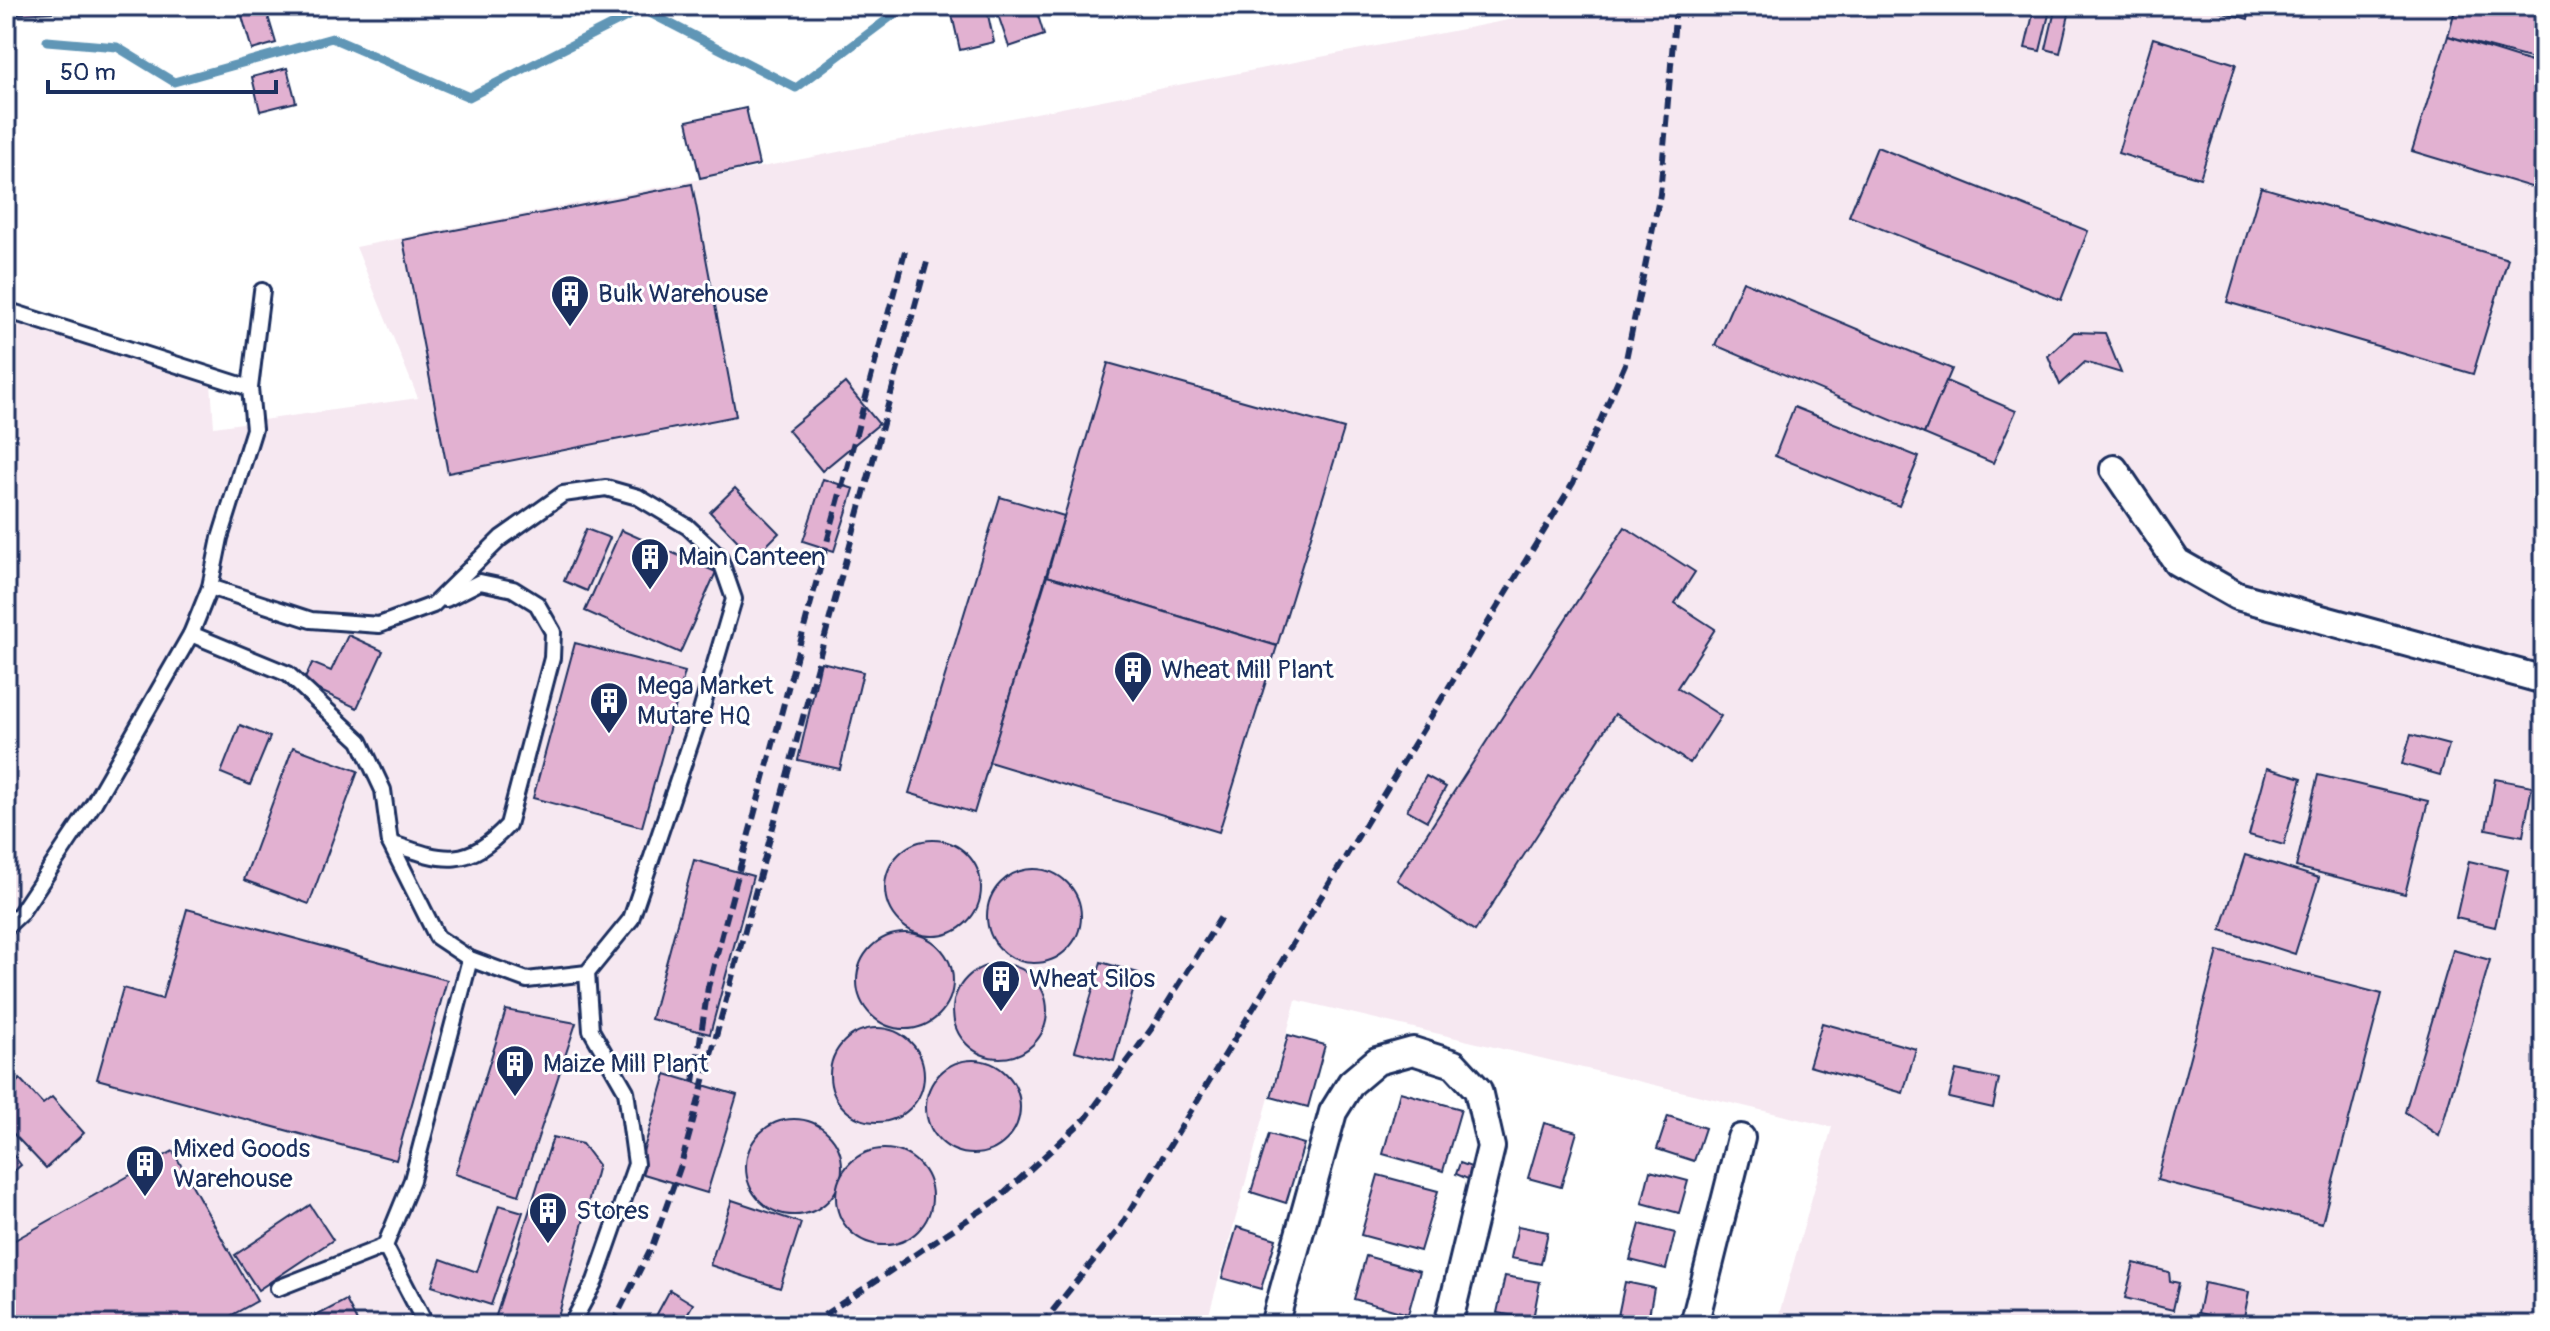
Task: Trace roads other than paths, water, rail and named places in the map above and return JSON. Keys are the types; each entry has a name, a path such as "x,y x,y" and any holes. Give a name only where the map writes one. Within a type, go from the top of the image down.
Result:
{"street":[{"path":"2114,469 2177,562 2237,596 2544,680"},
{"path":"1274,1325 1333,1112 1351,1083 1377,1061 1413,1051 1454,1064 1478,1090 1491,1147 1448,1325"},
{"path":"1694,1325 1741,1138"}],"lane":[{"path":"6,927 20,914 94,803 191,634 210,587 220,538 254,429 250,388 262,291"},
{"path":"6,310 250,388"},
{"path":"433,605 501,538 563,494 606,488 638,497 688,527 719,556 734,599 699,718 631,919 587,973 591,1030 626,1091 636,1164 595,1281 571,1325"},
{"path":"210,587 311,620 379,625 433,605 480,582 513,589 537,604 553,632 552,658 508,825 490,844 466,858 448,860 390,843"},
{"path":"191,634 288,674 360,741 383,790 390,843 437,937 470,959 527,980 587,973"},
{"path":"278,1288 385,1246 412,1180 470,959"},
{"path":"385,1246 426,1325"}],"waterway":[{"path":"47,41 117,47 174,82 332,38 469,97 642,9 796,88 905,6"}],"railway":[{"path":"1041,1325 1119,1229 1573,483 1625,364 1660,194 1676,6"},
{"path":"694,1082 708,987 905,251"},
{"path":"612,1325 653,1244 681,1165 928,258"},
{"path":"809,1325 997,1200 1087,1117 1152,1028 1221,917"}],"place":[{"name":"Bulk Warehouse","path":"570,328"},
{"name":"Main Canteen","path":"650,591"},
{"name":"Wheat Mill Plant","path":"1133,704"},
{"name":"Mega Market Mutare HQ","path":"609,735"},
{"name":"Wheat Silos","path":"1001,1013"},
{"name":"Maize Mill Plant","path":"515,1098"},
{"name":"Mixed Goods Warehouse","path":"145,1198"},
{"name":"Stores","path":"548,1245"}]}
